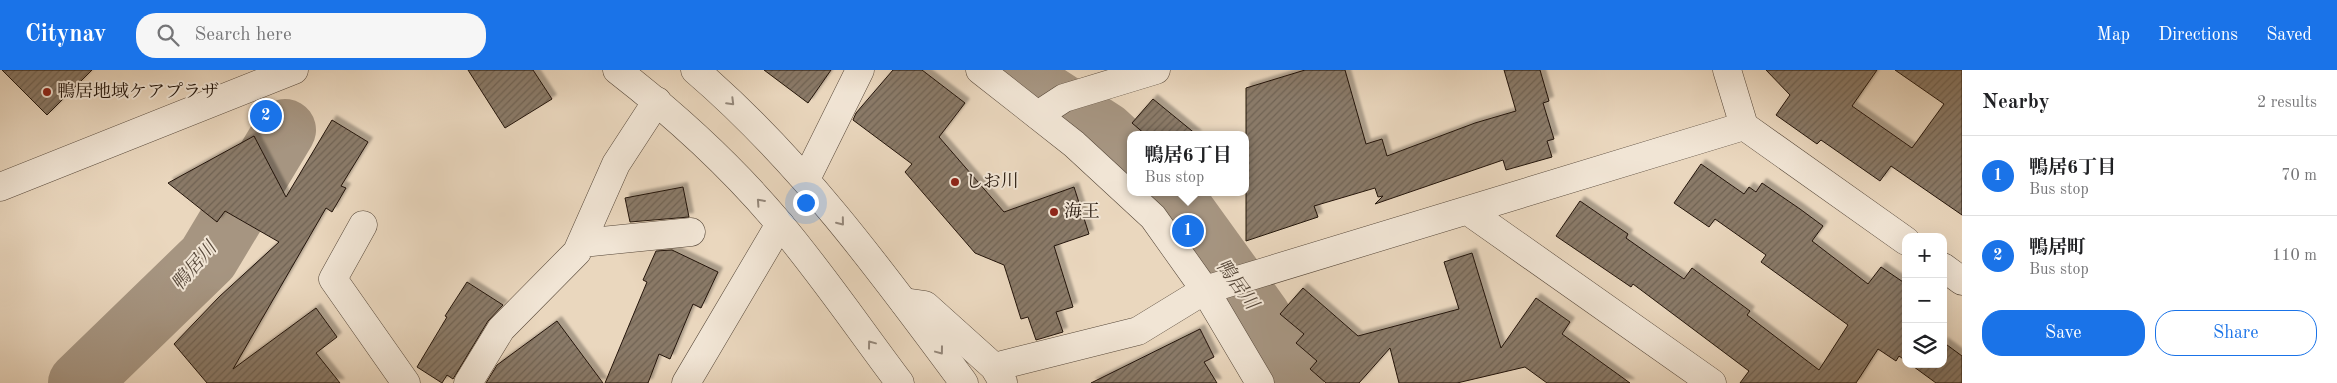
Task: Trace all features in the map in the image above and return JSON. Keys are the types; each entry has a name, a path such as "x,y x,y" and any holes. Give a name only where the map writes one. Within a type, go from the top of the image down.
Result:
{"street":[{"path":"0,187 294,70"},
{"path":"617,70 657,101 733,172 780,224 900,383"},
{"path":"695,70 728,98 806,179 904,302 964,383"},
{"path":"806,179 860,70"},
{"path":"980,70 1074,144 1127,193"},
{"path":"1038,115 1064,98 1156,70"},
{"path":"1726,70 1744,126 1902,238"},
{"path":"468,383 501,329 577,252 616,164 657,101"},
{"path":"904,302 925,305 999,375 1138,331 1205,290 1744,126"},
{"path":"1130,196 1153,217 1205,290 1260,383"},
{"path":"1468,211 1712,383"},
{"path":"686,383 780,224"},
{"path":"362,225 333,279 406,383"},
{"path":"582,243 691,232"},
{"path":"1947,270 1962,281"}],"building":[{"name":"鴨居地域ケアプラザ","path":"2,70 92,70 47,115"},
{"path":"468,70 533,70 552,99 505,128"},
{"path":"764,70 831,70 808,103"},
{"path":"893,70 922,70 965,103 939,137 1004,212 1074,187 1089,234 1054,246 1073,307 1056,312 1063,332 1036,340 1028,317 1021,319 1004,265 975,253 905,172 912,164 853,120 856,113"},
{"path":"1305,70 1345,70 1366,144 1382,139 1387,156 1475,123 1516,111 1504,70 1540,70 1549,101 1543,103 1554,139 1547,141 1552,157 1506,170 1503,160 1375,204 1383,196 1378,197 1375,188 1314,206 1318,217 1246,241 1246,196 1249,196 1249,131 1246,131 1246,88"},
{"path":"1766,70 1877,70 1852,106 1912,148 1944,104 1895,70 1962,70 1962,215 1891,166 1880,181 1821,140 1817,144 1776,115 1790,95"},
{"path":"1153,99 1192,131 1141,131 1132,123"},
{"path":"332,120 368,142 341,186 346,188 332,212 326,208 233,369 316,308 337,337 316,353 340,383 207,383 174,344 219,297 279,242 225,211 217,222 168,183 254,136 286,197"},
{"path":"1701,164 1744,194 1749,187 1756,192 1762,183 1823,226 1812,241 1868,284 1881,267 1902,281 1902,358 1899,356 1896,361 1878,349 1856,383 1740,383 1749,371 1633,284 1631,287 1556,236 1580,201 1628,234 1626,238 1684,279 1692,268 1750,311 1747,315 1819,370 1848,325 1761,262 1766,255 1715,219 1709,227 1674,203"},
{"path":"683,187 689,217 630,222 625,198"},
{"path":"672,250 718,272 701,308 693,304 670,359 659,354 648,383 605,383 647,282 643,280 656,251"},
{"path":"1472,253 1501,348 1536,298 1570,322 1562,334 1630,383 1547,383 1525,367 1457,383 1399,383 1390,348 1359,383 1326,383 1310,369 1317,361 1296,343 1304,334 1280,314 1303,288 1358,336 1459,309 1444,262"},
{"path":"467,282 503,305 488,321 453,379 447,375 442,383 417,367 447,317 445,316"},
{"path":"557,321 603,383 486,383 497,365"},
{"path":"1200,329 1214,357 1204,362 1217,383 1091,383"},
{"path":"1947,345 1962,356 1962,383 1936,383 1915,368 1947,368"}],"waterway":[{"name":"鴨居川","path":"1008,70 1105,133 1127,153"},
{"name":"鴨居川","path":"79,383 208,258 285,130"},
{"name":"鴨居川","path":"1173,196 1260,317 1293,383"}],"place":[{"name":"鴨居地域ケアプラザ","path":"47,92"},
{"name":"鴨居町","path":"266,116"},
{"name":"しお川","path":"955,182"},
{"name":"海王","path":"1054,212"},
{"name":"鴨居6丁目","path":"1188,231"}]}
